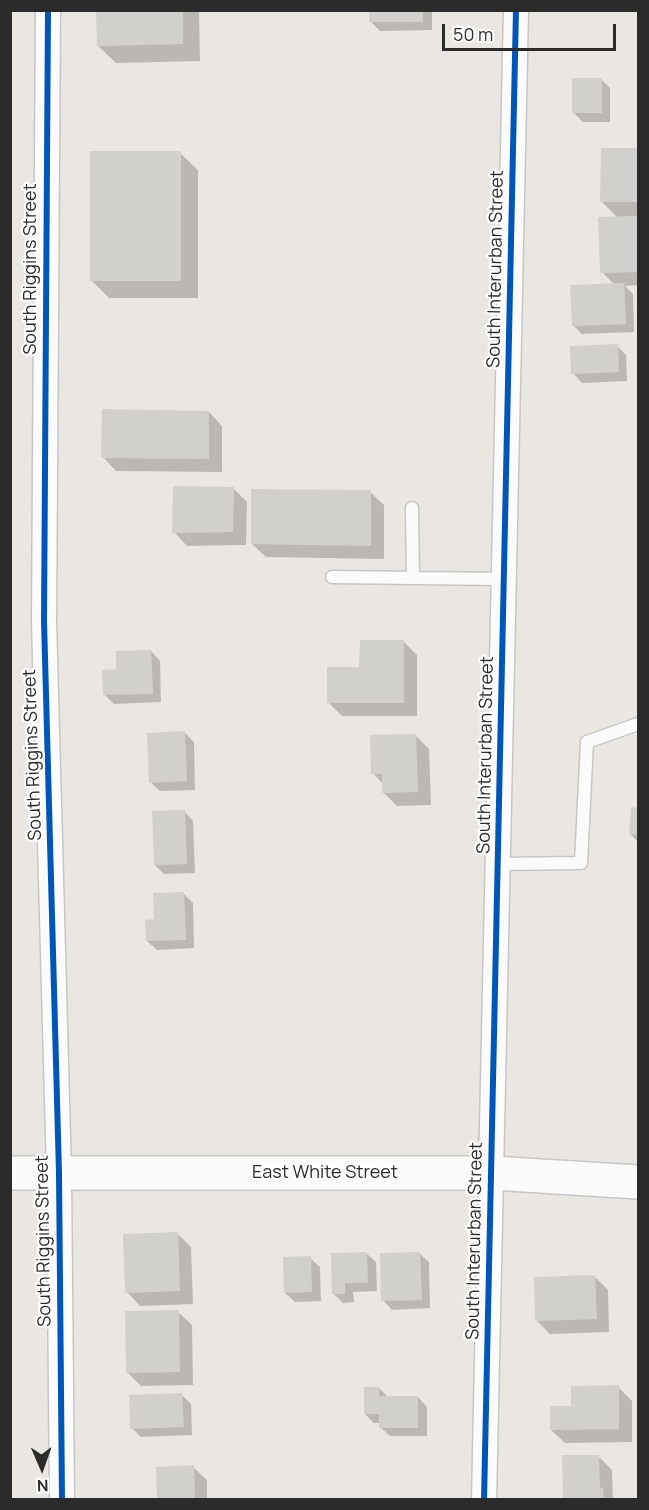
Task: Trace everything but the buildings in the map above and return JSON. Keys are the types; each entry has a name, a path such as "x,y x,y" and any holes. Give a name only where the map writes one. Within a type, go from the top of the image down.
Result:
{"main road":[{"name":"East White Street","path":"10,1173 492,1173 639,1182"}],"street":[{"name":"South Riggins Street","path":"48,10 44,621 59,1173 62,1500"},
{"name":"South Interurban Street","path":"484,1500 516,10"}],"lane":[{"path":"412,508 412,578"},
{"path":"332,578 504,579"},
{"path":"498,864 581,863 587,742 639,724"}],"cycle path":[{"path":"48,10 44,621 59,1173 62,1500"},
{"path":"484,1500 516,10"}]}
